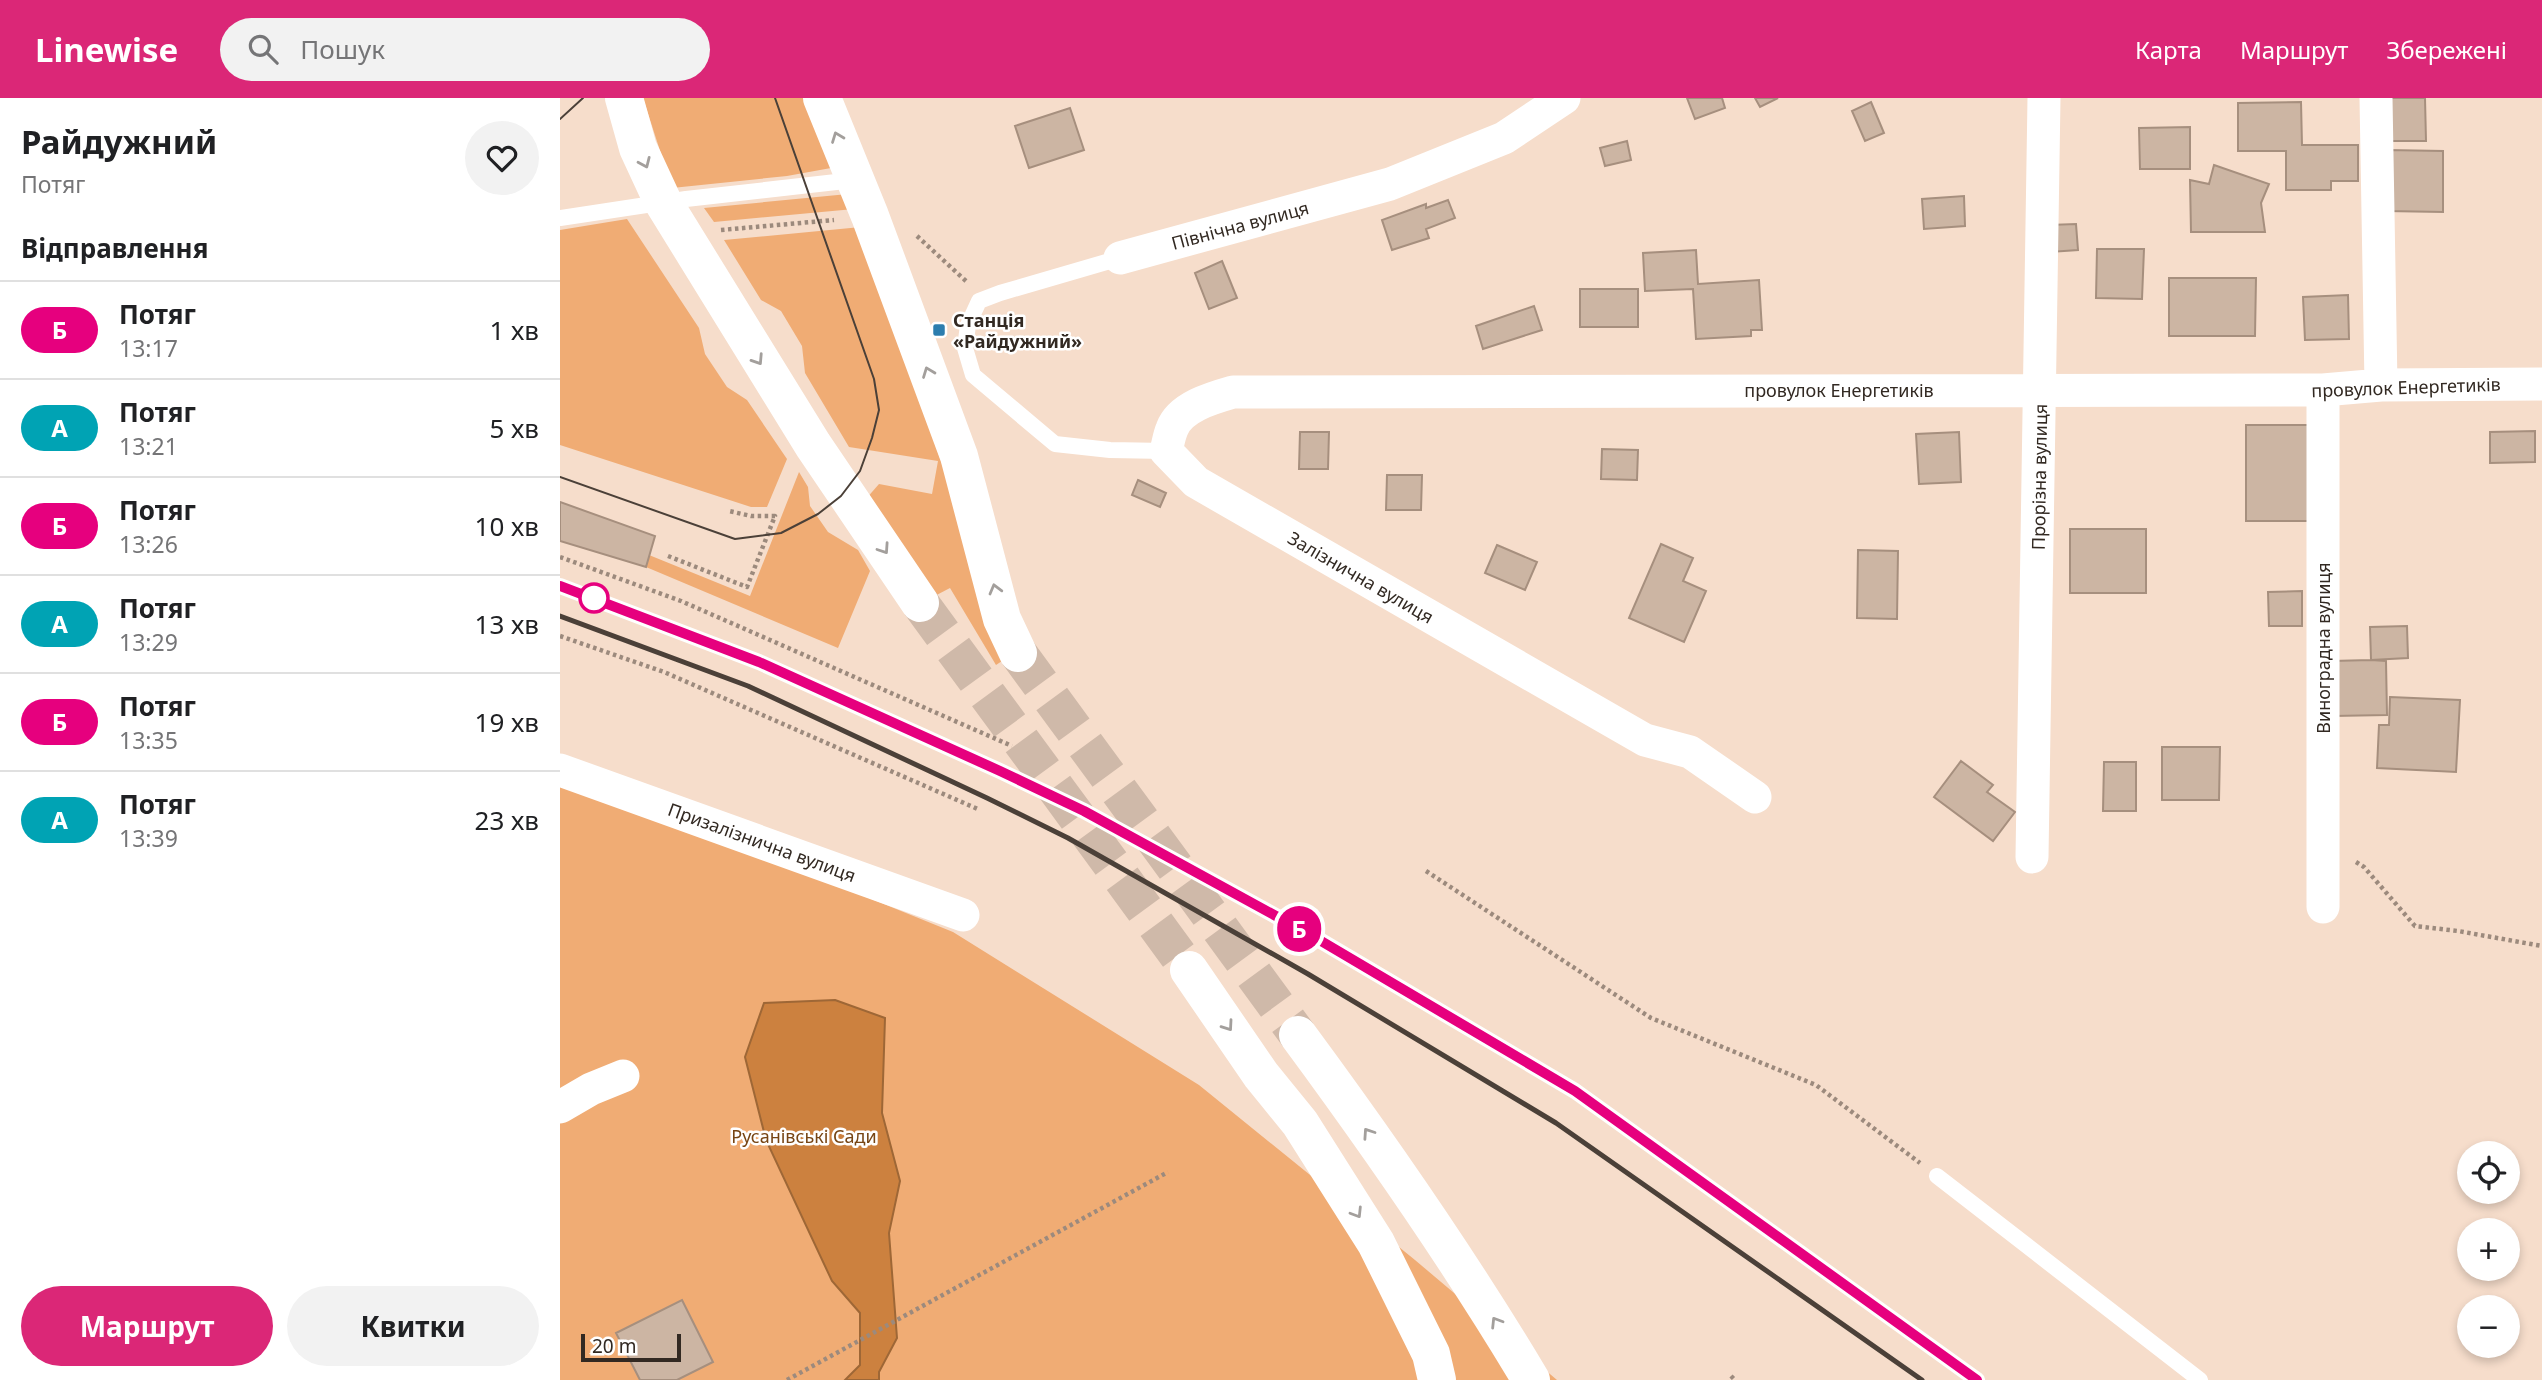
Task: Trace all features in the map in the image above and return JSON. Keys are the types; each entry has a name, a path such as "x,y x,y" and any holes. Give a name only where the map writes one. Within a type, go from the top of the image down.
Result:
{"main road":[{"path":"624,98 638,148 672,218 813,445 920,604"},
{"path":"822,98 870,216 960,456 1002,619 1018,653"},
{"path":"1189,970 1261,1075 1300,1123 1376,1243 1431,1354 1437,1380"},
{"path":"1298,1035 1348,1103 1494,1319 1531,1380"}],"street":[{"name":"Північна вулиця","path":"1120,258 1390,184 1504,138 1564,98"},
{"name":"Прорізна вулиця","path":"2032,857 2044,98"},
{"path":"2376,98 2381,385"},
{"name":"провулок Енергетиків","path":"1166,451 1173,426 1189,409 1233,392 2323,390 2381,385 2542,384"},
{"name":"Виноградна вулиця","path":"2323,390 2323,907"},
{"name":"Залізнична вулиця","path":"1166,451 1196,482 1645,740 1690,752 1755,797"},
{"name":"Призалізнична вулиця","path":"560,770 963,915"},
{"path":"560,1107 591,1089 623,1076"}],"lane":[{"path":"560,218 672,218 854,180"},
{"name":"Північна вулиця","path":"1120,258 979,301 968,325 965,348 973,375 1055,444 1110,450 1166,451"},
{"path":"1937,1176 2200,1380"}],"path":[{"path":"672,218 870,216"},
{"path":"668,556 747,587 775,516 751,516 729,511"},
{"path":"560,557 681,601 1012,746"},
{"path":"560,636 664,672 980,810"},
{"path":"2323,839 2364,867 2415,926 2542,946"},
{"path":"1426,871 1651,1018 1816,1085 1937,1176"},
{"path":"787,1380 1168,1172"}],"green space":[{"path":"643,98 810,98 831,168 787,176 672,188"},
{"path":"848,194 854,209 714,222 704,208"},
{"path":"627,219 699,328 705,354 727,387 747,400 787,459 767,507 751,507 560,445 560,230"},
{"path":"861,227 1008,657 996,665 950,588 927,600 865,500 879,484 932,494 938,461 849,447 805,373 802,346 781,311 761,300 724,240"},
{"path":"799,472 808,487 810,506 828,532 858,550 870,571 838,648 646,567 649,555 750,596"},
{"name":"Русанівські Сади","path":"560,773 953,932 1199,1085 1415,1260 1557,1380 560,1380"}],"shaded area":[{"path":"835,1000 885,1018 882,1113 900,1181 889,1233 897,1338 879,1372 879,1380 845,1380 860,1365 860,1313 832,1281 766,1140 745,1057 764,1003"}],"building":[{"path":"1687,98 1722,98 1725,108 1695,119"},
{"path":"1755,98 1778,98 1760,107"},
{"path":"2390,98 2425,98 2426,141 2390,141"},
{"path":"1871,102 1884,133 1865,141 1852,111"},
{"path":"2301,102 2302,145 2358,145 2358,181 2331,181 2331,190 2286,190 2286,151 2238,151 2238,103"},
{"path":"1070,108 1084,150 1029,168 1015,126"},
{"path":"2190,127 2190,169 2140,169 2139,128"},
{"path":"1627,141 1631,160 1605,166 1600,148"},
{"path":"2387,150 2443,151 2443,212 2386,211"},
{"path":"2214,165 2269,184 2261,203 2265,232 2191,232 2190,180 2209,184"},
{"path":"1964,196 1965,226 1924,229 1922,199"},
{"path":"1448,200 1455,218 1426,229 1429,238 1392,250 1382,220 1426,204 1426,208"},
{"path":"2076,224 2078,250 2050,252 2049,225"},
{"path":"2097,249 2144,249 2142,299 2096,298"},
{"path":"1696,250 1698,284 1759,280 1762,330 1751,330 1751,336 1696,339 1693,289 1645,291 1643,253"},
{"path":"1222,261 1237,298 1209,309 1195,273"},
{"path":"2169,278 2256,278 2255,336 2169,336"},
{"path":"1580,289 1638,289 1638,327 1580,327"},
{"path":"2348,295 2349,339 2305,340 2303,297"},
{"path":"1534,306 1542,330 1483,349 1476,326"},
{"path":"2246,425 2308,425 2308,521 2246,521"},
{"path":"2535,431 2535,462 2490,463 2490,432"},
{"path":"1300,432 1329,432 1328,469 1299,469"},
{"path":"1959,432 1961,482 1919,484 1916,434"},
{"path":"1602,449 1638,450 1637,480 1601,479"},
{"path":"1387,475 1422,475 1421,510 1386,510"},
{"path":"1138,480 1166,493 1160,507 1132,495"},
{"path":"560,502 655,536 646,567 560,541"},
{"path":"2070,529 2146,529 2146,593 2070,593"},
{"path":"1661,544 1693,558 1683,581 1706,591 1684,642 1629,618"},
{"path":"1497,545 1537,562 1525,590 1485,573"},
{"path":"1858,550 1898,551 1897,619 1857,618"},
{"path":"2302,591 2302,626 2269,626 2268,592"},
{"path":"2407,626 2408,658 2371,660 2370,627"},
{"path":"2332,661 2386,661 2387,715 2333,716"},
{"path":"2390,697 2460,700 2456,772 2377,768 2379,725 2389,725"},
{"path":"2162,747 2220,747 2219,800 2162,800"},
{"path":"1961,761 1993,785 1987,792 2015,812 1993,841 1934,797"},
{"path":"2104,762 2136,762 2136,811 2103,811"},
{"path":"682,1300 713,1362 677,1380 640,1380 616,1333"}],"tunnel":[{"path":"920,603 1189,970"},
{"path":"1018,653 1298,1035"}],"tram line":[{"path":"560,119 583,98"},
{"path":"560,477 735,539 781,533 818,514 841,496 860,471 879,410 874,379 775,98"}],"railway":[{"path":"560,586 759,662 1000,771 1085,811 1316,938 1575,1091 1977,1380"},
{"path":"560,616 748,686 1068,838 1308,974 1556,1123 1922,1380"}],"train":[{"name":"Б","path":"560,586 759,662 1000,771 1084,811 1316,938 1575,1091 1977,1380"}],"place":[{"name":"Станція «Райдужний»","path":"939,330"}]}
